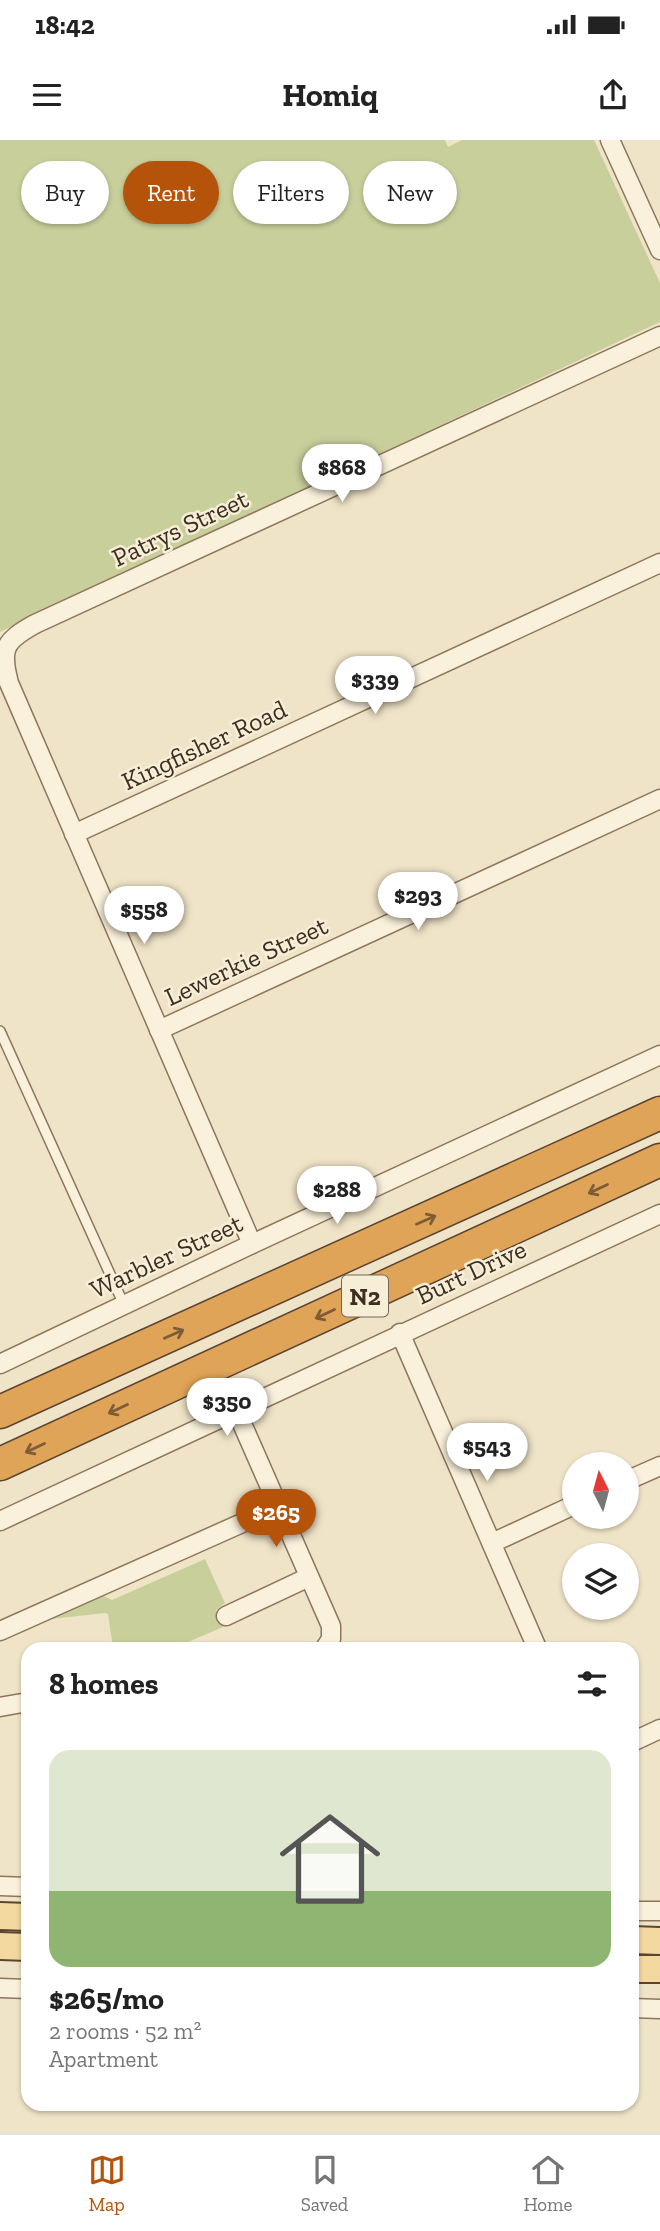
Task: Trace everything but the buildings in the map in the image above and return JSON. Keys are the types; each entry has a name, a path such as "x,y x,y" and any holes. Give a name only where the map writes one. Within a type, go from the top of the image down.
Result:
{"highway":[{"name":"N2","path":"0,1412 660,1113"},
{"name":"N2","path":"0,1464 660,1160"}],"main road":[{"path":"0,1916 21,1917"},
{"path":"639,1940 660,1941"},
{"path":"0,1946 21,1947"},
{"path":"639,1969 660,1969"}],"street":[{"path":"610,140 660,250"},
{"name":"Patrys Street","path":"1,657 7,643 35,624 660,336"},
{"name":"Kingfisher Road","path":"74,834 660,563"},
{"path":"1,657 9,683 252,1244"},
{"name":"Lewerkie Street","path":"159,1030 660,799"},
{"name":"Warbler Street","path":"0,1364 660,1055"},
{"name":"Burt Drive","path":"0,1521 660,1214"},
{"path":"400,1333 534,1642"},
{"path":"236,1410 331,1626 329,1642"},
{"path":"639,1475 660,1465"},
{"path":"0,1631 278,1507"},
{"path":"492,1543 562,1511"},
{"path":"226,1616 309,1577"},
{"path":"0,1707 21,1703"},
{"path":"639,1739 660,1729"},
{"path":"0,1886 21,1887"},
{"path":"639,1911 660,1911"},
{"path":"0,1988 21,1989"},
{"path":"639,2008 660,2009"}],"lane":[{"path":"0,1031 124,1305"}],"green space":[{"path":"0,140 445,140 448,147 462,140 594,140 660,283 660,322 0,632"},
{"path":"205,1559 225,1603 216,1610 223,1627 188,1642 112,1642 108,1614 105,1613 42,1620 102,1595 112,1600"}]}
